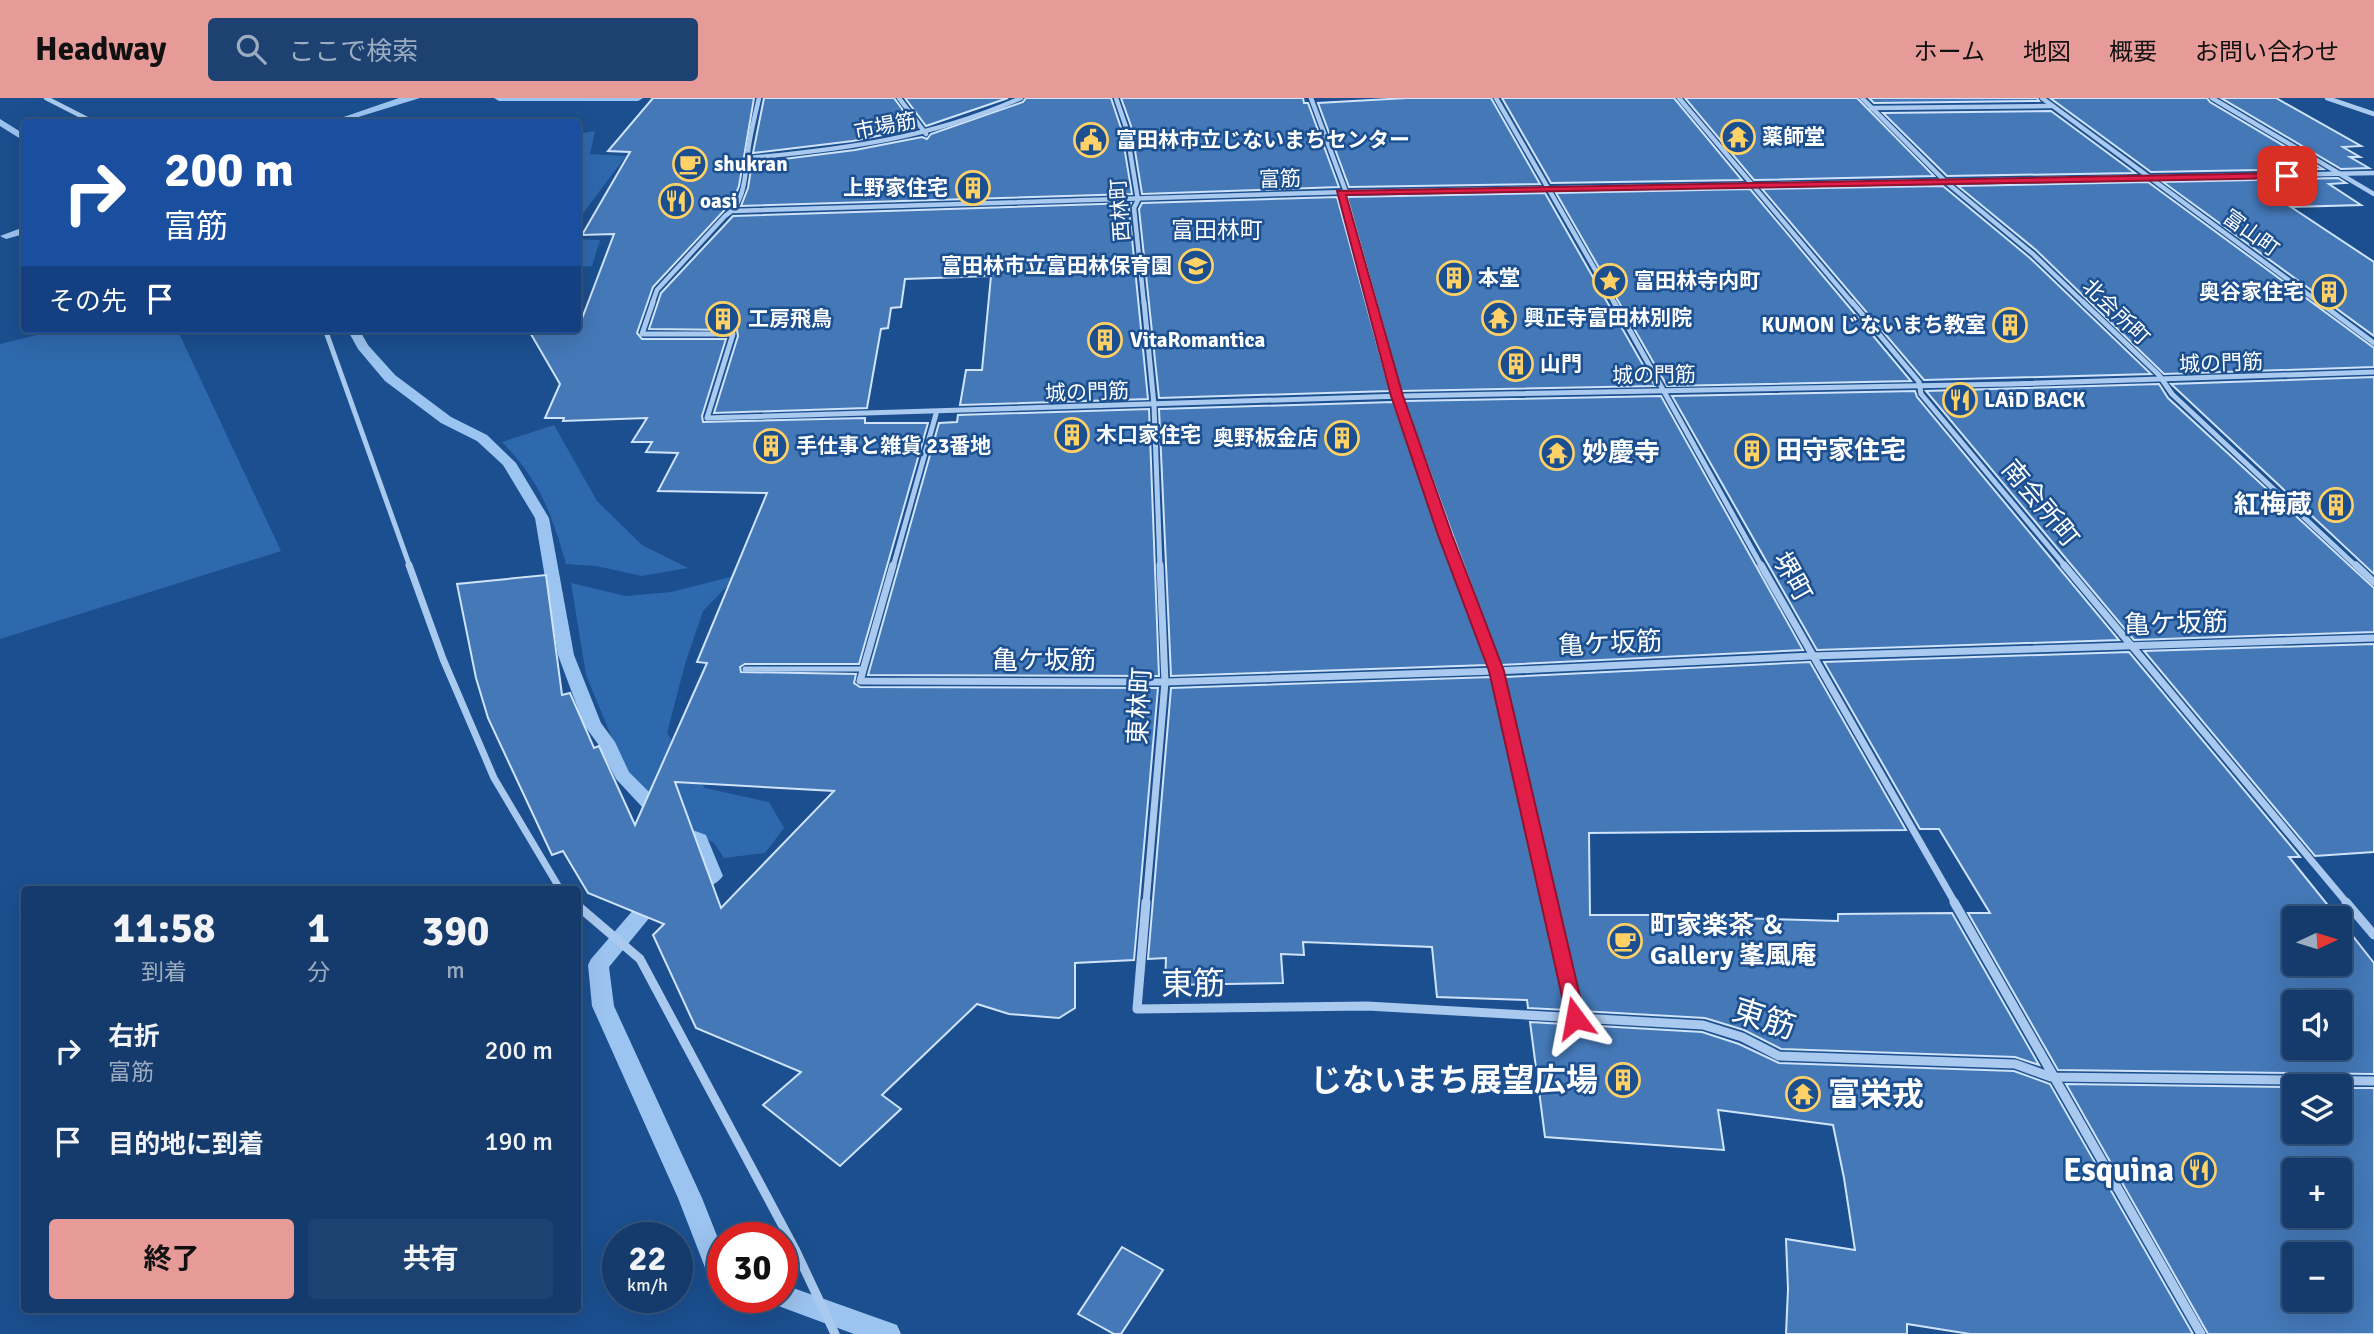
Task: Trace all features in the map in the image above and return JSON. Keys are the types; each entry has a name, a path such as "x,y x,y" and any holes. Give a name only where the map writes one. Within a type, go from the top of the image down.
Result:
{"street":[{"path":"46,98 87,119"},
{"path":"733,211 747,177 759,98"},
{"path":"899,98 926,134"},
{"name":"市場筋","path":"749,158 861,148 926,134 990,113 1021,98"},
{"name":"西林町","path":"1116,98 1126,127 1138,200 1134,208 1154,405"},
{"path":"1311,98 1343,193 1397,396 1496,671 1575,1018"},
{"name":"堺町","path":"1496,98 1665,390 1666,399 2201,1334"},
{"name":"南会所町","path":"1679,98 1919,382 1921,394 2374,935"},
{"name":"北会所町","path":"1862,98 1946,182 2033,254 2163,381 2172,394 2374,582"},
{"name":"富山町","path":"2042,98 2374,343"},
{"path":"2212,98 2374,194"},
{"path":"2328,98 2374,114"},
{"path":"1871,108 2052,106"},
{"name":"富筋","path":"733,211 1547,188 2374,173"},
{"name":"城の門筋","path":"733,211 725,216 657,290 642,334 733,334 706,418 936,414 1397,396 2163,381 2374,372"},
{"path":"326,333 443,659 494,778 558,886"},
{"name":"東林町","path":"1137,1009 1165,682 1154,405"},
{"path":"863,669 936,414"},
{"name":"亀ケ坂筋","path":"863,669 860,681 1165,682 1496,671 1812,656 2374,638"},
{"path":"581,909 640,959 795,1249 835,1334"},
{"name":"東筋","path":"1137,1009 1367,1006 1703,1025 1742,1037 1779,1055 2015,1064 2054,1077 2374,1081"}],"lane":[{"path":"745,669 863,669"}],"shaded area":[{"path":"595,131 590,154 626,156 581,216 581,133"},
{"path":"581,239 600,240 592,266 581,267"},
{"path":"46,333 179,333 281,551 0,639 0,344"},
{"path":"554,425 597,501 642,545 688,568 642,576 596,566 566,564 543,498 526,470 502,442"},
{"path":"738,575 703,611 685,664 667,733 705,788 769,802 784,828 765,853 724,858 714,843 675,821 624,767 586,675 571,583 626,596 671,592"}],"building":[{"path":"653,98 754,98 739,186 733,201 653,287 637,333 642,339 726,339 702,416 703,422 865,418 865,423 928,423 859,664 745,664 740,667 741,672 856,674 854,683 860,687 1158,688 1134,960 1075,963 1075,1008 1059,1018 1009,1014 977,1004 882,1095 901,1109 840,1166 763,1105 801,1072 696,1028 653,935 664,924 588,893 563,851 552,855 488,718 476,678 457,584 546,575 562,695 570,693 594,748 599,746 635,825 707,663 697,662 767,493 658,491 678,453 646,452 652,442 632,442 647,418 563,421 564,418 545,418 560,384 530,333 581,333 581,321 614,234 582,235 630,152 608,151","holes":["675,782 834,791 721,908"]},
{"path":"764,98 894,98 916,128 853,141 753,153"},
{"path":"905,98 1008,98 926,126"},
{"path":"1026,98 1111,98 1121,128 1132,194 741,206 748,188 752,163 855,150 922,137 927,139 931,134 1023,102"},
{"path":"1121,98 1303,98 1304,103 1308,103 1339,187 1142,194 1131,126"},
{"path":"1407,98 1491,98 1540,184 1349,187 1318,103"},
{"path":"1502,98 1674,98 1742,180 1551,183"},
{"path":"1685,98 1857,98 1934,176 1754,180"},
{"path":"1869,98 2037,98 2039,101 1874,103"},
{"path":"2050,98 2207,98 2323,169 2151,172"},
{"path":"2221,98 2276,98 2361,146 2343,147 2360,157 2350,157 2369,168 2341,169"},
{"path":"2051,111 2135,173 1947,176 1883,113"},
{"path":"2338,178 2346,183 2329,184 2361,205 2291,207 2374,262 2374,336 2163,182"},
{"path":"2148,182 2374,348 2374,367 2164,374 2036,250 1958,186"},
{"path":"1943,186 2030,258 2151,374 1924,380 1762,189"},
{"path":"1750,189 1911,381 1667,386 1556,193"},
{"name":"興正寺富田林別院","path":"1545,193 1655,386 1401,391 1347,197"},
{"path":"1337,197 1390,391 1159,398 1139,209 1142,203"},
{"path":"1131,203 1129,208 1148,399 960,405 966,370 982,370 991,276 905,279 901,307 891,308 888,328 881,329 867,408 714,413 738,336 737,330 649,329 661,293 733,216"},
{"path":"2374,377 2374,574 2171,384"},
{"path":"2159,384 2168,398 2374,588 2374,632 2134,640 1926,391"},
{"path":"1915,391 1917,397 2119,640 1817,650 1672,396"},
{"path":"1661,396 1803,650 1500,665 1404,401"},
{"path":"1393,402 1487,665 1171,676 1159,409"},
{"path":"1149,409 1159,676 868,675 939,423 957,422 958,415"},
{"path":"2374,644 2374,852 2315,856 2144,651"},
{"path":"2129,652 2300,857 2289,857 2329,906 2282,906 2282,976 2352,976 2352,935 2374,963 2374,1074 2058,1070 1968,913 1990,913 1939,829 1920,829 1824,662"},
{"path":"1810,662 1906,830 1589,833 1590,915 1730,915 1732,918 1838,921 1838,914 1952,913 2039,1065 2015,1057 1781,1049 1744,1030 1705,1018 1581,1011 1504,677"},
{"path":"1491,677 1566,1010 1528,1008 1527,1000 1437,997 1432,947 1303,942 1304,955 1281,954 1283,983 1165,985 1166,958 1148,959 1171,688"},
{"path":"1530,1022 1702,1032 1739,1044 1779,1063 2014,1071 2050,1084 2193,1334 1970,1334 1907,1324 1907,1334 1786,1334 1786,1239 1855,1250 1833,1125 1718,1110 1724,1150 1545,1137"},
{"path":"2066,1084 2282,1087 2282,1144 2352,1144 2352,1088 2374,1088 2374,1334 2208,1334"},
{"path":"1122,1247 1163,1270 1121,1334 1114,1334 1078,1314"}],"waterway":[{"path":"343,119 392,102 415,98"},
{"path":"499,98 638,98"},
{"path":"0,122 21,136"},
{"path":"6,236 21,231"},
{"path":"355,333 362,346 390,378 446,420 482,438 509,463 542,518 566,655 593,725 606,742 622,775 677,832 699,840 713,876 690,886"},
{"path":"658,901 648,906 598,965 603,1006 707,1242"},
{"path":"798,1302 888,1334"}],"place":[{"name":"薬師堂","path":"1738,137"},
{"name":"富田林市立じないまちセンター","path":"1091,140"},
{"name":"shukran","path":"690,164"},
{"name":"上野家住宅","path":"973,188"},
{"name":"oasi","path":"676,201"},
{"name":"富田林市立富田林保育園","path":"1196,266"},
{"name":"本堂","path":"1454,278"},
{"name":"富田林寺内町","path":"1610,281"},
{"name":"奥谷家住宅","path":"2329,292"},
{"name":"興正寺富田林別院","path":"1499,318"},
{"name":"工房飛鳥","path":"723,319"},
{"name":"KUMON じないまち教室","path":"2010,325"},
{"name":"VitaRomantica","path":"1105,340"},
{"name":"山門","path":"1516,364"},
{"name":"LAiD BACK","path":"1960,400"},
{"name":"木口家住宅","path":"1072,435"},
{"name":"奥野板金店","path":"1342,438"},
{"name":"手仕事と雑貨 23番地","path":"771,446"},
{"name":"田守家住宅","path":"1752,451"},
{"name":"妙慶寺","path":"1557,453"},
{"name":"紅梅蔵","path":"2336,505"},
{"name":"町家楽茶 ＆ Gallery 峯風庵","path":"1625,941"},
{"name":"じないまち展望広場","path":"1623,1080"},
{"name":"富栄戎","path":"1803,1094"},
{"name":"Esquina","path":"2199,1170"}],"district":[{"name":"富田林町","path":"1217,230"}],"route":[{"path":"1575,1018 1496,671 1397,396 1341,193 2287,176"}]}
